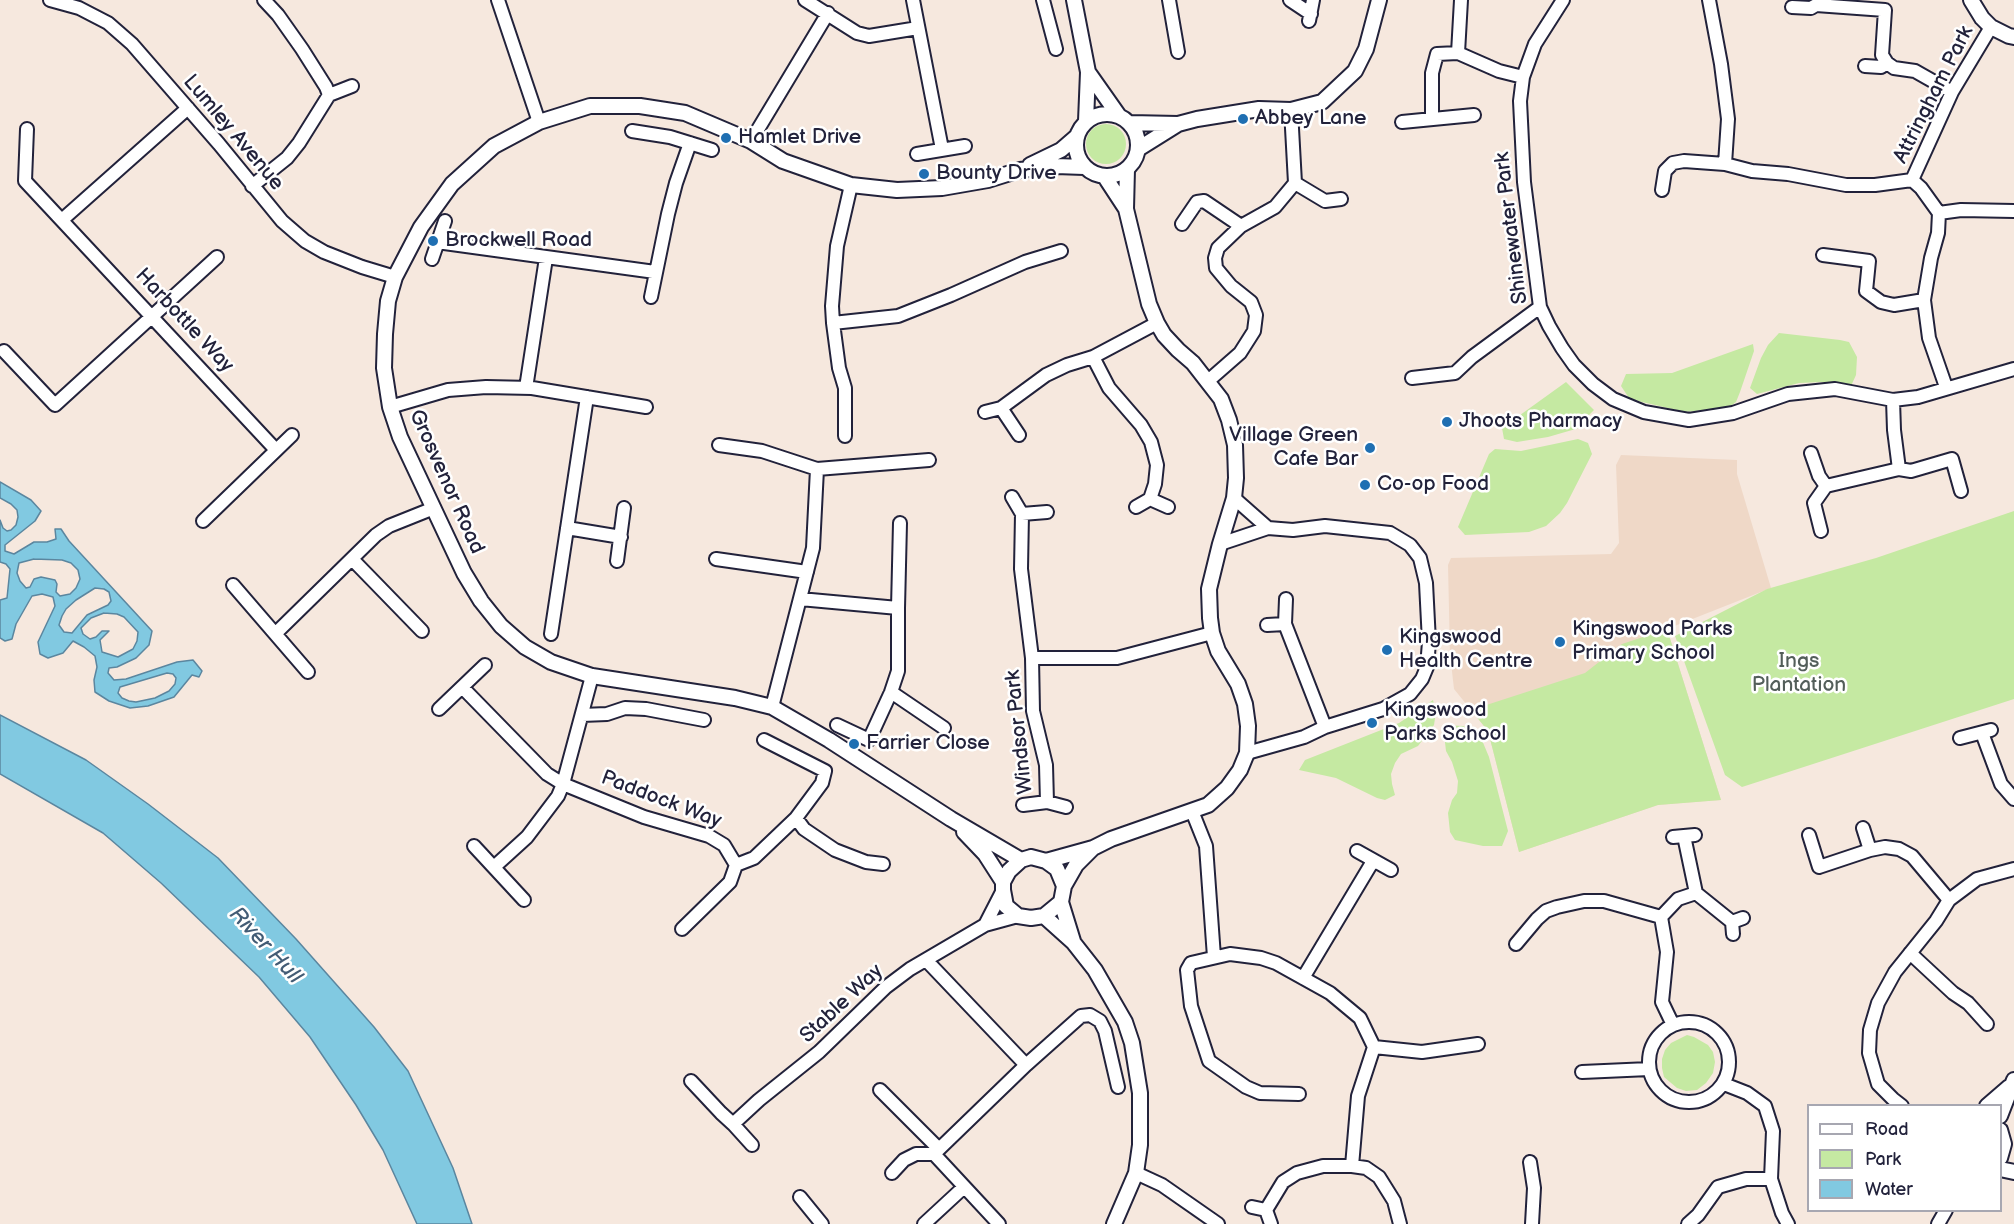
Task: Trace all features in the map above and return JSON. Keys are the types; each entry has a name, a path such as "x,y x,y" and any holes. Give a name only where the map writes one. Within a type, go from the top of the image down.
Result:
{"street":[{"name":"Lumley Avenue","path":"51,0 80,4 108,23 132,44 282,221 305,241 343,260 395,277"},
{"path":"264,0 278,15 302,49 326,87 328,96"},
{"path":"498,0 539,122"},
{"path":"805,0 857,33 869,36 918,27"},
{"path":"914,0 942,149"},
{"path":"1043,0 1056,49"},
{"path":"1074,0 1088,72 1086,121"},
{"path":"1169,0 1178,52"},
{"path":"1290,0 1310,18 1313,0"},
{"path":"1088,72 1125,119 1137,135 1138,149 1135,160 1117,175 1105,177 1094,174 1084,167 1076,153 1076,137 1086,121 1096,115 1108,113 1125,119 1178,124 1259,109 1291,110 1322,102 1355,71 1366,49 1379,0"},
{"path":"1458,53 1461,0"},
{"name":"Shinewater Park","path":"1563,0 1535,44 1523,77 1520,101 1524,182 1540,307 1562,348 1587,378 1613,399 1644,412 1689,420 1733,413 1788,394 1835,389 1893,400 1918,397 2014,369"},
{"path":"1662,190 1665,171 1673,163 1684,161 1725,164 1728,119 1709,0"},
{"path":"1971,0 1982,18 1991,27 2014,37"},
{"path":"1791,7 1811,8 1816,2 1885,10 1882,55 1887,63 1894,68 1915,71 1952,92"},
{"path":"751,141 828,13"},
{"name":"Attringham Park","path":"1912,180 1952,92 1991,27"},
{"path":"1432,118 1432,73 1437,54 1458,53 1498,71 1523,77"},
{"path":"1865,66 1881,67 1887,63"},
{"path":"252,186 287,158 328,96 352,86"},
{"name":"Grosvenor Road","path":"1021,860 772,707 735,698 592,676 551,662 525,648 501,626 481,602 464,573 400,437 390,407 384,368 385,334 388,301 395,277 422,227 452,184 494,146 539,122 590,106 640,106 685,113 751,141 783,161 851,185 897,190 942,188 988,180 1020,170 1061,150 1076,137"},
{"path":"63,219 188,108"},
{"path":"1208,381 1240,353 1254,331 1256,315 1251,302 1231,286 1216,268 1215,258 1218,248 1240,226 1275,207 1295,183 1291,110"},
{"path":"1402,122 1474,115"},
{"path":"1138,149 1178,124"},
{"name":"Harbottle Way","path":"27,129 25,181 63,219 276,450"},
{"path":"632,131 670,136 712,150"},
{"path":"651,297 676,183 690,143"},
{"path":"917,154 965,146"},
{"name":"Attringham Park","path":"1725,164 1752,171 1788,174 1846,185 1912,180 1921,188 1939,213"},
{"name":"Grosvenor Road","path":"1020,170 1056,166 1084,167"},
{"path":"1046,861 1093,848 1111,839 1208,805 1227,788 1240,770 1247,753 1248,726 1245,704 1238,684 1218,651 1212,633 1209,589 1234,498 1235,445 1221,399 1157,323 1149,304 1126,209 1127,169"},
{"path":"1105,177 1126,209"},
{"path":"1295,183 1325,201 1341,199"},
{"path":"845,436 845,388 839,368 832,306 837,246 851,185"},
{"path":"1182,224 1197,202 1204,201 1240,226"},
{"path":"1946,387 1929,338 1924,300 1938,233 1939,213 1961,210 2014,211"},
{"path":"432,259 445,221"},
{"path":"437,242 655,272"},
{"path":"833,323 898,316 951,296 1025,262 1061,251"},
{"path":"1823,255 1869,261 1866,291 1881,302 1894,305 1924,300"},
{"path":"4,351 55,405 217,257"},
{"path":"525,388 546,258"},
{"path":"1412,378 1455,373 1472,357 1540,307"},
{"path":"985,412 1001,408 1046,375 1067,365 1093,357 1157,323"},
{"path":"1093,357 1109,388 1141,425 1151,442 1157,465 1155,484 1150,499 1136,507"},
{"path":"390,407 448,390 486,387 525,388 646,407"},
{"path":"551,633 587,397"},
{"path":"1893,400 1899,469"},
{"path":"1001,408 1018,435"},
{"path":"203,521 292,435"},
{"path":"719,445 762,451 817,469 929,460"},
{"path":"1811,453 1819,476 1826,486"},
{"path":"1821,531 1814,503 1826,486 1899,469 1911,471 1952,459 1960,491"},
{"path":"772,707 813,548 817,469"},
{"path":"1012,497 1022,514 1047,512"},
{"path":"1234,498 1268,528"},
{"path":"1150,499 1168,507"},
{"path":"276,633 361,548 389,526 434,507"},
{"path":"617,561 624,508"},
{"name":"Windsor Park","path":"1022,514 1021,569 1032,658 1033,711 1046,765 1047,802"},
{"path":"837,725 869,740 891,692 898,670 900,523"},
{"path":"1220,544 1268,528 1293,530 1324,526 1389,533 1410,545 1420,558 1426,583 1428,667 1422,680 1410,694 1383,709 1247,753"},
{"path":"567,528 621,537"},
{"path":"352,559 422,631"},
{"path":"716,560 807,572"},
{"path":"233,585 308,672"},
{"path":"800,599 898,608"},
{"path":"1286,599 1285,624 1325,727"},
{"path":"1267,625 1285,624"},
{"name":"Windsor Park","path":"1032,658 1117,658 1212,633"},
{"path":"439,709 485,665"},
{"path":"494,867 527,837 558,796 592,676"},
{"name":"Paddock Way","path":"462,687 547,774 563,784 644,817 710,836 724,845 736,865"},
{"path":"891,692 944,728"},
{"path":"582,715 607,714 625,708 646,709 704,720"},
{"path":"1960,738 1986,731 2001,784 2014,799"},
{"path":"682,929 730,882 736,865 754,858 796,818 822,783 825,771 764,740"},
{"name":"Windsor Park","path":"1023,806 1047,802 1066,807"},
{"path":"1192,811 1206,846 1214,957"},
{"path":"796,818 804,829 835,850 866,862 883,864"},
{"name":"Grosvenor Road","path":"951,819 985,854 1003,886"},
{"path":"1863,828 1870,850"},
{"path":"1809,835 1819,867 1870,850 1899,849 1912,856 1949,900"},
{"path":"1684,836 1696,893 1736,925"},
{"path":"474,846 524,900"},
{"path":"1073,942 1061,902 1064,886 1076,865 1093,848"},
{"path":"1358,850 1391,870"},
{"path":"985,925 1009,871 1021,860 1031,857 1046,861 1057,869 1064,886"},
{"path":"1303,978 1373,861"},
{"path":"1899,1104 1878,1084 1869,1053 1870,1029 1878,1003 1895,972 1936,921 1949,900 1977,879 2014,869"},
{"path":"1003,886 1006,906 1018,916 1031,918 1044,916 1061,902"},
{"path":"1661,917 1678,899 1696,893"},
{"path":"1516,944 1546,911 1565,904 1604,902 1661,917"},
{"name":"Stable Way","path":"734,1124 759,1100 819,1052 886,987 910,969 985,925 1018,916"},
{"path":"1044,916 1073,942 1095,970 1125,1022 1132,1043 1140,1093 1141,1122 1136,1173 1114,1224"},
{"path":"1661,917 1667,952 1662,1002 1673,1025"},
{"path":"1910,953 1953,993 1968,1003 1987,1024"},
{"path":"1299,1094 1260,1093 1246,1087 1209,1061 1191,1006 1187,970 1191,963 1230,954 1261,958 1330,993 1360,1018 1374,1047 1358,1096 1352,1166"},
{"path":"926,960 1026,1065"},
{"path":"892,1173 904,1160 916,1154 937,1152 1026,1065 1081,1016 1090,1015 1102,1026 1118,1087"},
{"path":"1694,1022 1715,1031 1729,1054 1729,1072 1724,1084 1705,1100 1680,1102 1662,1092 1649,1069 1650,1050 1658,1036 1673,1025 1694,1022"},
{"path":"1374,1047 1422,1052 1478,1044"},
{"path":"1582,1072 1649,1069"},
{"path":"691,1081 752,1145"},
{"path":"1989,1104 2013,1083"},
{"path":"2002,1113 2013,1083"},
{"path":"1724,1084 1747,1093 1766,1106 1773,1131 1771,1179 1788,1224"},
{"path":"880,1090 999,1224"},
{"path":"1530,1162 1534,1188 1532,1224"},
{"path":"1266,1210 1283,1182 1297,1173 1323,1166 1352,1166 1366,1168 1379,1177 1394,1201 1400,1224"},
{"path":"1136,1173 1162,1185 1218,1224"},
{"path":"1688,1224 1698,1215 1718,1187 1746,1179 1771,1179"},
{"path":"924,1224 964,1187"},
{"path":"800,1197 822,1224"},
{"path":"1252,1207 1266,1210"},
{"path":"1266,1210 1271,1224"}],"shaded area":[{"name":"Kingswood Parks Primary School","path":"1621,455 1737,460 1737,474 1771,588 1667,629 1721,800 1658,805 1519,852 1488,731 1454,689 1450,654 1448,565 1451,558 1611,554 1619,543 1616,465"}],"green space":[{"path":"1106,124 1114,125 1120,130 1125,136 1125,152 1120,158 1114,163 1106,164 1098,163 1092,158 1087,152 1086,144 1087,136 1092,130 1098,125"},
{"path":"1779,333 1849,342 1857,357 1856,375 1851,386 1821,382 1799,383 1757,394 1750,388 1761,358 1768,345"},
{"path":"1753,344 1754,351 1740,392 1736,402 1728,408 1685,412 1629,398 1621,386 1626,374 1672,373"},
{"path":"1566,382 1594,410 1589,415 1586,426 1548,437 1517,442 1504,439 1502,428"},
{"path":"1578,439 1588,443 1592,454 1567,503 1546,526 1529,532 1465,535 1458,527 1489,454 1495,449 1521,451"},
{"name":"Ings Plantation","path":"2014,511 2014,699 1742,787 1725,775 1675,636 1767,589 1876,558"},
{"path":"1667,629 1721,800 1658,805 1519,852 1488,731 1471,710 1585,673 1622,644"},
{"path":"1433,700 1436,712 1434,725 1418,746 1401,754 1395,763 1391,774 1395,795 1385,800 1377,798 1336,778 1299,770 1305,760 1399,723"},
{"path":"1443,725 1463,726 1479,733 1489,757 1508,831 1502,846 1483,846 1455,840 1450,832 1448,813 1457,793 1458,781 1446,751"},
{"path":"1687,1035 1708,1045 1713,1052 1715,1062 1713,1073 1706,1083 1697,1090 1686,1091 1677,1088 1664,1077 1662,1059 1671,1043"}],"water":[{"path":"0,482 31,500 41,511 35,521 5,545 5,551 14,554 34,542 56,539 55,529 61,529 69,541 152,631 149,645 136,658 117,667 109,668 108,673 114,680 126,679 177,662 193,660 202,671 199,677 192,675 174,697 148,706 130,708 109,701 95,692 94,680 97,667 95,656 84,647 73,641 63,653 48,658 40,654 38,642 55,606 53,597 42,594 32,596 16,624 12,639 5,641 0,638 0,600 7,598 10,569 6,564 0,562 0,520 7,531 16,525 18,517 17,510 0,498","holes":["34,559 62,560 71,563 78,570 80,579 70,594 60,596 56,592 55,580 41,577 34,579 30,587 26,588 17,573 19,563","95,588 109,592 111,601 108,605 87,615 72,633 64,632 59,625 62,616 76,600","104,613 124,617 138,632 133,649 118,657 102,652 100,640 109,631 102,631 90,639 83,634 81,628 91,618","167,673 173,674 176,678 175,684 169,691 155,698 136,702 122,698 118,693 120,687"]},
{"name":"River Hull","path":"0,715 86,760 148,804 218,858 296,939 374,1027 408,1071 453,1168 472,1224 417,1224 383,1150 356,1105 310,1037 259,977 161,883 103,833 0,774"}],"place":[{"name":"Abbey Lane","path":"1243,119"},
{"name":"Hamlet Drive","path":"726,138"},
{"name":"Bounty Drive","path":"924,174"},
{"name":"Brockwell Road","path":"433,241"},
{"name":"Jhoots Pharmacy","path":"1447,422"},
{"name":"Village Green Cafe Bar","path":"1370,448"},
{"name":"Co-op Food","path":"1365,485"},
{"name":"Kingswood Parks Primary School","path":"1560,642"},
{"name":"Kingswood Health Centre","path":"1387,650"},
{"name":"Kingswood Parks School","path":"1372,723"},
{"name":"Farrier Close","path":"854,744"}]}
